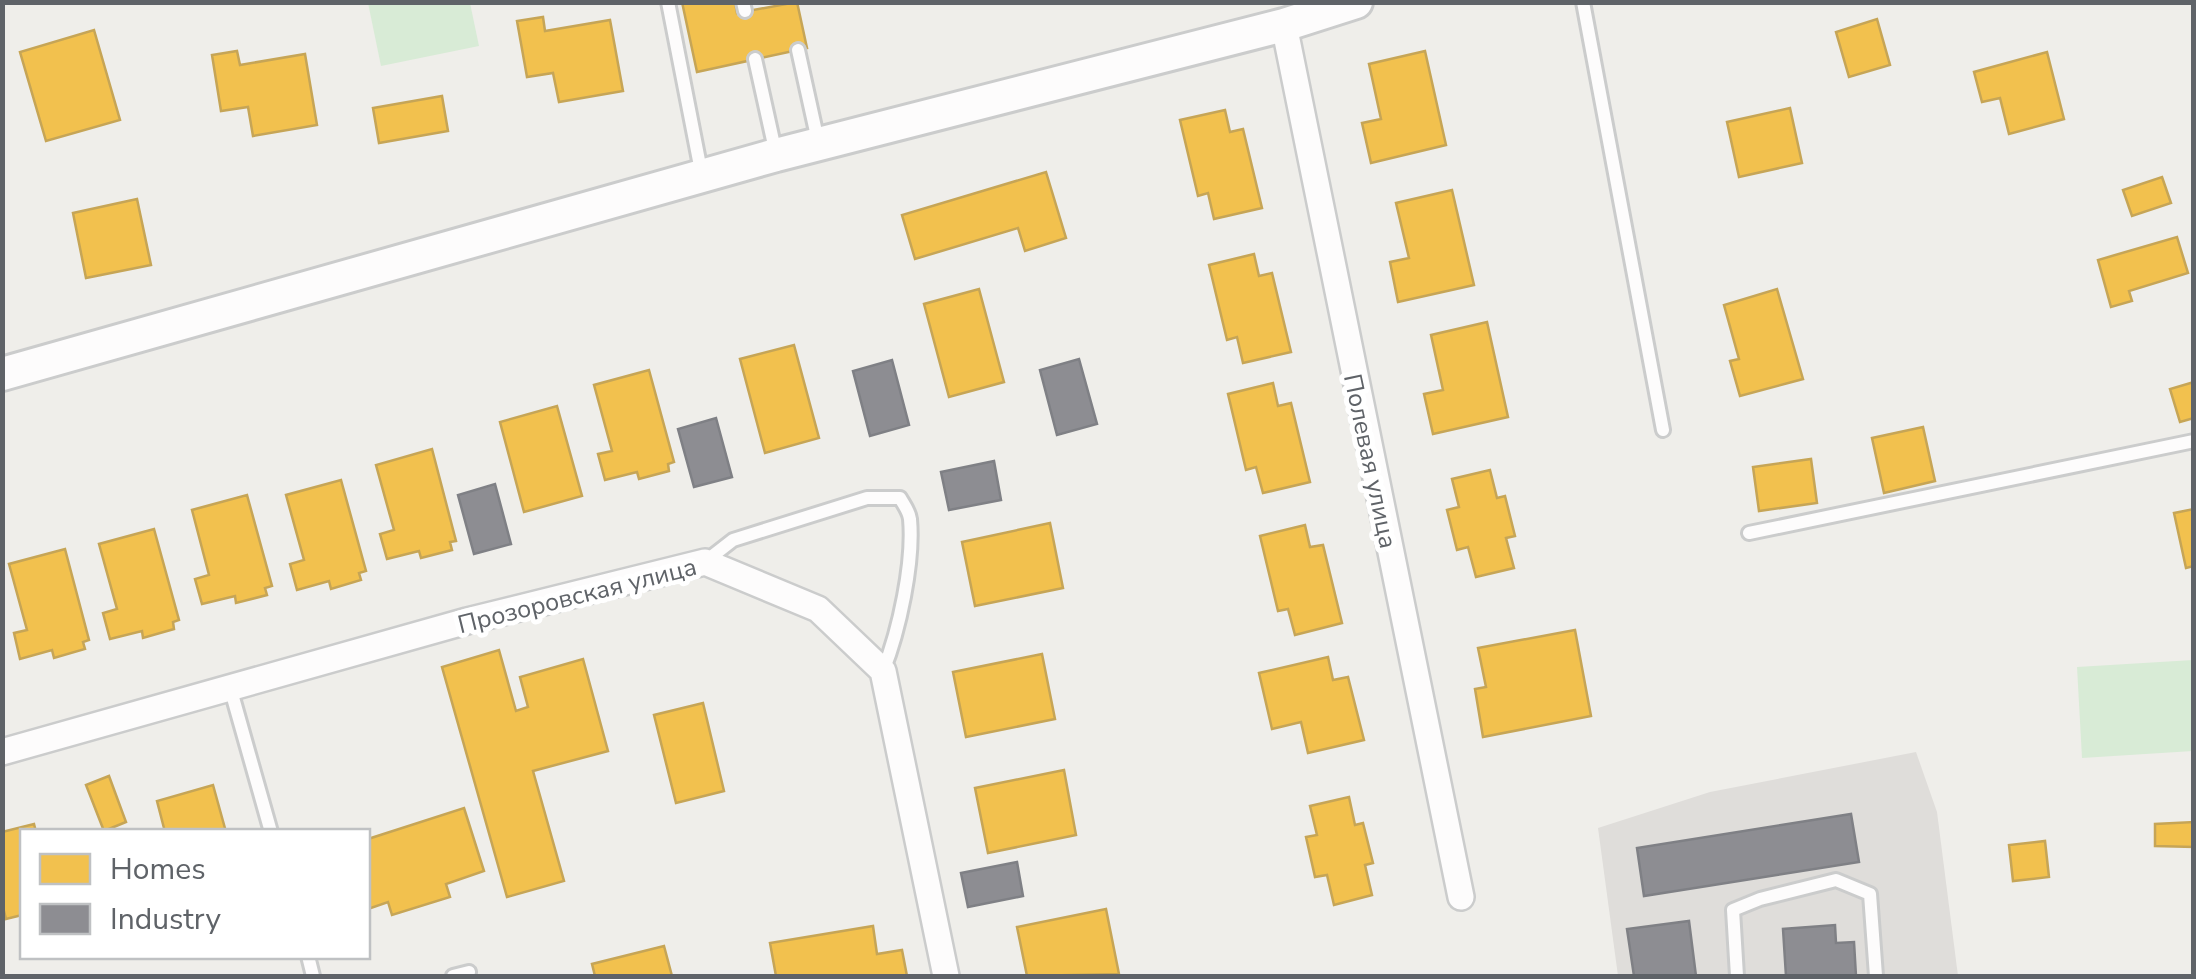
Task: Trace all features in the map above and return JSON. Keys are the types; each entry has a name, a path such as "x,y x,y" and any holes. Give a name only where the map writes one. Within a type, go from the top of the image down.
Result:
{"street":[{"path":"2,374 776,155 1284,25 1318,9 1356,2"},
{"name":"Полевая улица","path":"1284,25 1461,896"},
{"name":"Прозоровская улица","path":"2,752 467,621 705,562 818,608 883,671"},
{"path":"883,671 946,976"}],"lane":[{"path":"668,2 702,176"},
{"path":"1583,2 1663,430"},
{"path":"798,50 818,144"},
{"path":"755,59 776,155"},
{"path":"1749,533 2194,442"},
{"path":"705,562 733,540 868,498 900,498 910,515 909,547 898,634 883,671"},
{"path":"230,687 271,829"},
{"path":"1738,976 1733,910 1760,899 1836,880 1870,894 1876,976"},
{"path":"453,976 470,972"}],"shaded area":[{"path":"1916,752 1937,812 1958,976 1618,976 1598,828 1710,792"}],"green space":[{"path":"368,3 470,3 479,46 381,66"},
{"path":"2193,660 2193,751 2082,758 2077,667"}],"building: Homes":[{"path":"682,2 735,2 737,13 797,2 807,48 697,72"},
{"path":"543,17 545,31 610,20 623,91 559,102 553,73 527,77 517,21"},
{"path":"1877,19 1890,65 1849,77 1836,32"},
{"path":"94,30 120,120 46,141 20,52"},
{"path":"237,51 240,65 305,54 317,125 253,136 248,107 221,111 212,55"},
{"path":"1425,51 1446,145 1371,163 1362,123 1381,119 1369,64"},
{"path":"2047,52 2064,119 2009,134 2000,98 1982,102 1974,72"},
{"path":"442,96 448,131 379,143 373,108"},
{"path":"1790,108 1802,163 1739,177 1727,122"},
{"path":"1225,110 1230,132 1243,129 1262,208 1214,219 1208,193 1198,196 1180,120"},
{"path":"1046,172 1066,238 1025,251 1018,228 915,259 902,215"},
{"path":"2162,177 2171,203 2132,216 2123,190"},
{"path":"1452,190 1474,285 1398,302 1390,262 1409,258 1396,203"},
{"path":"137,199 151,265 86,278 73,213"},
{"path":"2177,237 2188,273 2129,291 2132,301 2111,307 2098,260"},
{"path":"1254,254 1259,276 1272,273 1291,352 1243,363 1237,337 1227,340 1209,265"},
{"path":"979,289 1004,382 949,397 924,304"},
{"path":"1777,289 1803,379 1740,396 1730,361 1739,359 1724,305"},
{"path":"1487,322 1508,417 1433,434 1424,394 1443,390 1431,335"},
{"path":"794,345 819,438 765,453 740,359"},
{"path":"649,370 674,462 668,464 669,471 639,479 637,472 605,480 598,454 612,451 594,385"},
{"path":"2194,382 2194,418 2180,422 2170,389"},
{"path":"1273,383 1278,406 1291,403 1310,482 1263,493 1256,467 1246,470 1228,394"},
{"path":"557,406 582,496 524,512 500,422"},
{"path":"1923,427 1935,481 1884,493 1872,438"},
{"path":"432,449 456,541 450,542 452,550 421,558 419,551 387,559 380,534 394,530 376,465"},
{"path":"1811,459 1817,503 1759,511 1753,467"},
{"path":"1490,470 1497,498 1505,496 1515,536 1506,538 1514,568 1476,577 1468,547 1457,550 1447,510 1459,507 1452,479"},
{"path":"341,480 366,571 359,573 361,580 331,589 329,581 297,590 290,564 304,560 286,495"},
{"path":"247,495 272,586 265,588 267,595 236,603 235,596 202,604 195,579 209,575 192,510"},
{"path":"2194,509 2194,566 2186,568 2174,513"},
{"path":"1050,523 1063,588 975,606 962,542"},
{"path":"1305,525 1310,547 1323,545 1342,623 1295,635 1288,609 1278,611 1260,536"},
{"path":"154,529 179,620 173,622 174,629 143,638 142,631 110,639 103,613 117,609 99,544"},
{"path":"65,549 89,640 83,642 85,649 54,658 52,650 20,659 14,633 27,630 9,564"},
{"path":"1575,630 1591,716 1483,737 1475,689 1486,687 1478,648"},
{"path":"499,650 516,711 528,707 520,677 583,659 608,751 533,771 564,881 507,897 442,667"},
{"path":"1042,654 1055,719 966,737 953,672"},
{"path":"1328,657 1333,680 1348,677 1364,740 1308,753 1301,722 1272,729 1259,673"},
{"path":"703,703 724,791 676,803 654,715"},
{"path":"1064,770 1076,835 988,853 975,788"},
{"path":"109,776 126,822 103,829 86,785"},
{"path":"213,785 225,829 164,829 157,801"},
{"path":"1349,797 1355,825 1363,823 1373,863 1365,865 1372,895 1334,905 1327,875 1315,877 1306,837 1317,835 1310,806"},
{"path":"464,808 484,871 446,884 450,897 392,915 388,902 370,908 370,838"},
{"path":"2194,822 2194,847 2155,846 2155,824"},
{"path":"34,824 35,829 20,829 20,916 6,919 2,903 2,832"},
{"path":"2045,841 2049,877 2013,881 2009,845"},
{"path":"1106,909 1119,974 1027,976 1017,927"},
{"path":"873,926 877,954 902,950 907,976 776,976 770,943"},
{"path":"664,946 672,976 595,976 592,964"}],"building: Industry":[{"path":"1079,359 1097,424 1057,435 1040,370"},
{"path":"892,360 909,425 870,436 853,371"},
{"path":"716,418 732,477 694,487 678,429"},
{"path":"994,461 1001,500 949,510 941,472"},
{"path":"495,484 511,544 474,554 458,495"},
{"path":"1851,814 1859,862 1644,896 1637,848"},
{"path":"1017,862 1023,896 968,907 961,873"},
{"path":"1689,921 1696,976 1634,976 1627,929"},
{"path":"1835,925 1836,943 1854,942 1856,976 1786,976 1783,929"}]}
